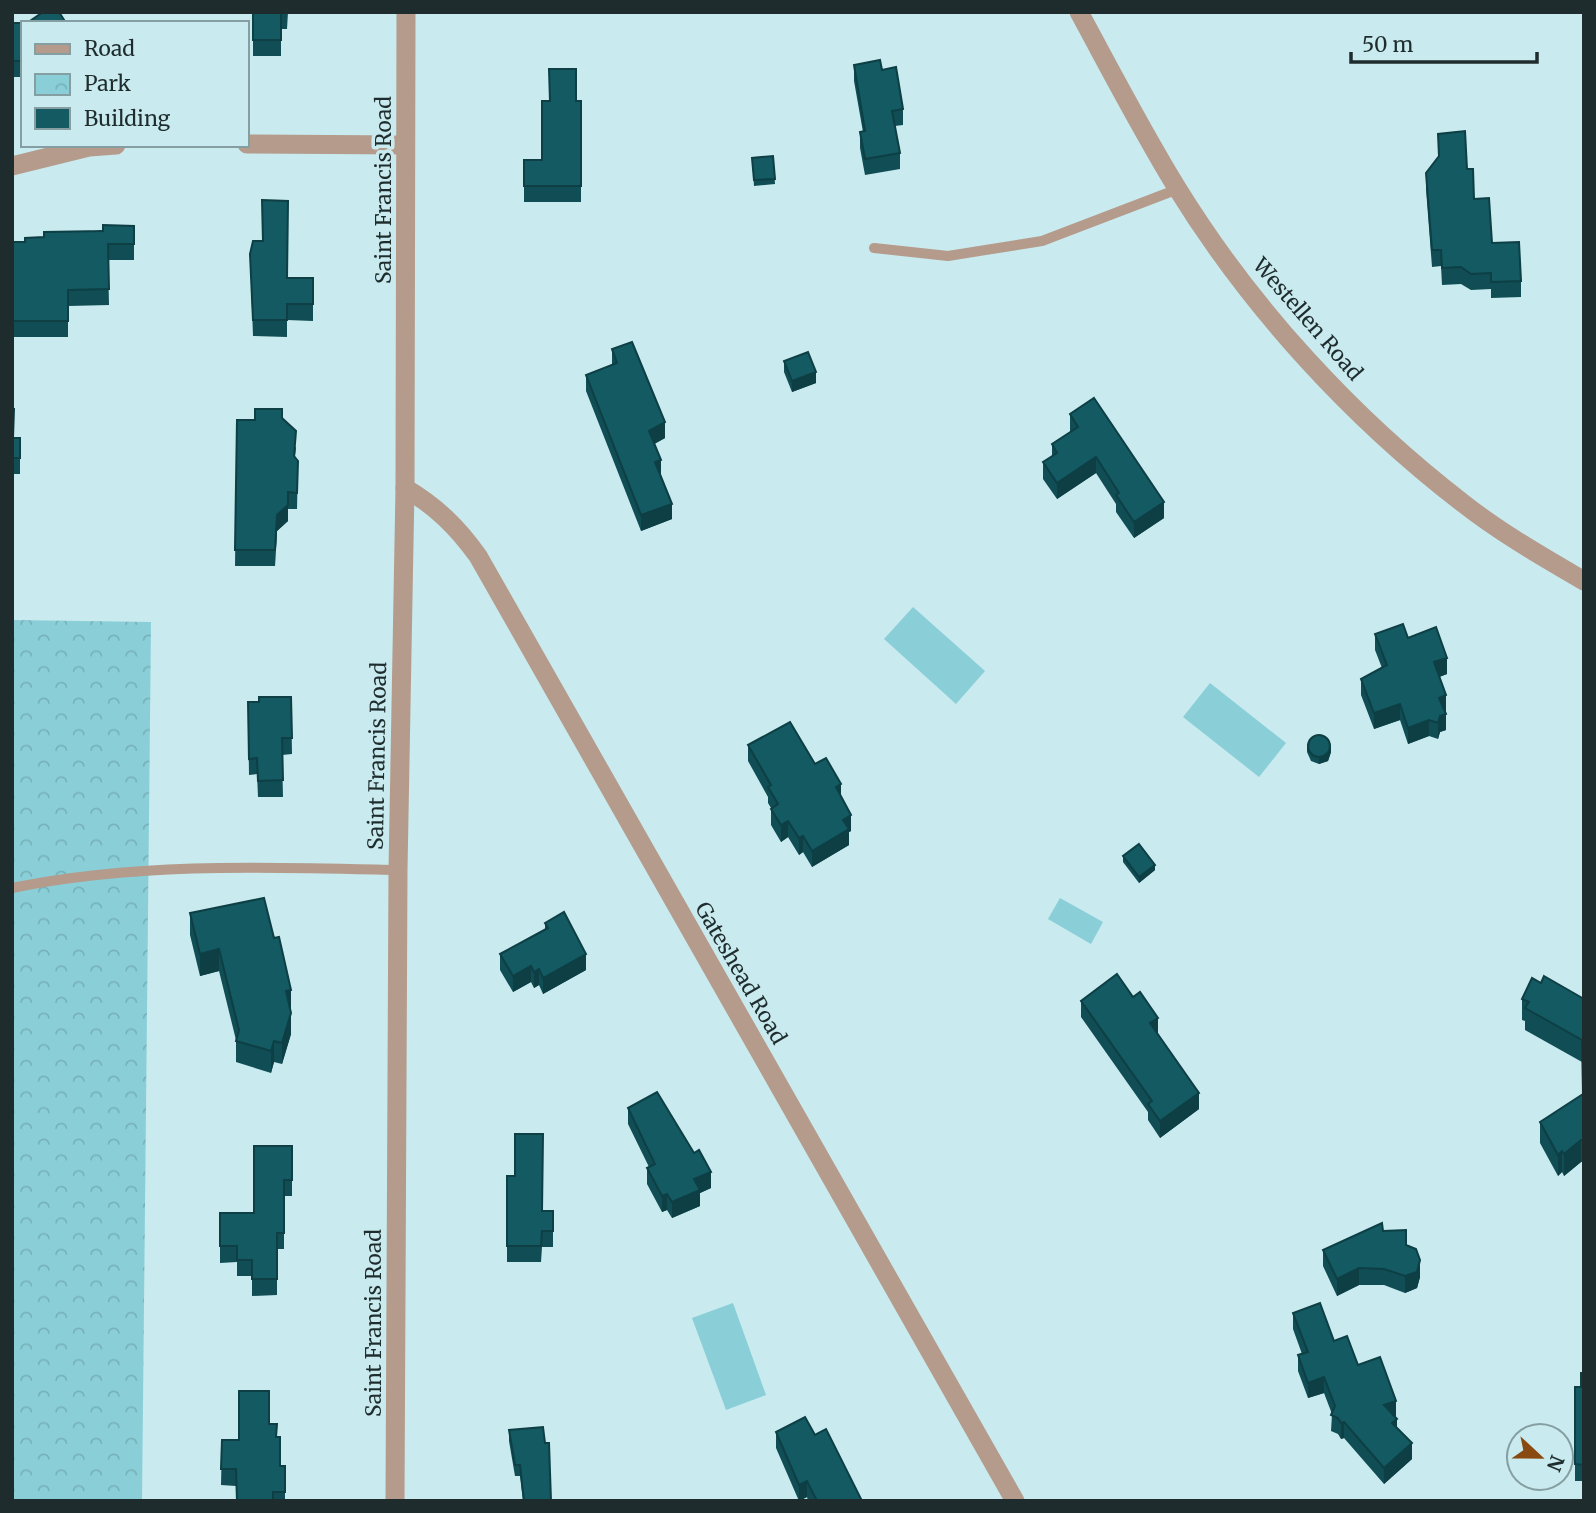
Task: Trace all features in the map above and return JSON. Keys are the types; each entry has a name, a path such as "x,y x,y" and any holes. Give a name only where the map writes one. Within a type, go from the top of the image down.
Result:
{"street":[{"name":"Saint Francis Road","path":"395,1501 398,870 405,488 406,12"},
{"name":"Westellen Road","path":"1079,12 1178,189 1247,288 1339,392 1463,503 1584,581"},
{"path":"248,144 405,145"},
{"path":"12,166 89,147"},
{"name":"Gateshead Road","path":"405,488 436,506 458,528 478,556 1015,1501"}],"lane":[{"path":"874,248 947,256 1042,241 1178,189"},
{"path":"12,888 45,881 136,872 279,867 398,870"}],"green space":[{"path":"913,607 985,671 956,704 884,639"},
{"path":"12,620 151,622 142,1501 12,1501"},
{"path":"1210,683 1286,743 1259,777 1183,717"},
{"path":"1060,898 1103,922 1091,944 1048,919"},
{"path":"733,1303 766,1395 726,1410 692,1318"}],"building":[{"path":"43,12 59,12 65,21 30,21"},
{"path":"253,12 287,12 281,13 281,40 253,40"},
{"path":"12,23 21,23 21,61 12,61"},
{"path":"880,60 882,70 896,67 903,109 892,111 900,153 865,159 860,132 865,131 854,65"},
{"path":"549,69 576,69 576,101 581,101 581,186 524,186 524,160 542,160 542,101 550,101"},
{"path":"1465,131 1467,169 1473,169 1474,199 1489,198 1492,243 1519,242 1521,281 1491,282 1491,273 1471,274 1461,267 1442,268 1441,250 1432,250 1426,173 1439,156 1438,134"},
{"path":"773,156 775,179 754,180 752,158"},
{"path":"262,200 288,201 287,278 313,278 313,304 287,304 287,320 253,320 250,254 253,241 263,241"},
{"path":"103,225 134,226 134,244 108,244 109,289 68,290 68,321 12,321 12,242 44,237 44,232 103,231"},
{"path":"632,342 665,422 649,431 661,460 655,462 672,504 641,515 586,375 617,363 612,349"},
{"path":"808,352 816,372 792,381 784,361"},
{"path":"1094,398 1164,502 1134,522 1096,457 1057,483 1043,462 1057,453 1052,444 1078,427 1070,414"},
{"path":"12,409 13,438 20,438 20,458 12,458"},
{"path":"255,409 282,409 282,418 296,431 294,456 298,461 297,493 288,492 288,505 277,515 275,550 235,550 237,420 255,420"},
{"path":"1403,624 1408,638 1436,627 1447,658 1434,662 1446,695 1439,698 1446,714 1440,716 1438,723 1429,720 1408,728 1400,704 1374,713 1361,679 1387,665 1375,634"},
{"path":"259,697 291,697 292,738 282,738 283,780 258,781 257,758 249,759 248,702 259,702"},
{"path":"790,722 815,764 826,758 841,784 836,787 851,815 843,820 849,829 812,851 803,836 799,838 788,821 781,825 771,809 778,804 768,787 771,785 748,745"},
{"path":"1319,735 1327,738 1330,746 1327,754 1319,757 1311,754 1308,746 1311,738"},
{"path":"1139,844 1155,865 1139,877 1123,856"},
{"path":"264,898 274,938 279,937 291,990 286,991 291,1013 282,1043 274,1041 271,1051 236,1041 239,1030 219,949 200,954 190,913"},
{"path":"564,912 586,954 543,978 539,969 534,972 531,966 513,976 500,954 548,928 545,923"},
{"path":"1117,974 1133,997 1140,992 1158,1018 1150,1023 1199,1093 1160,1121 1148,1104 1152,1101 1081,1001"},
{"path":"1544,976 1584,999 1584,1140 1564,1154 1562,1151 1558,1155 1540,1122 1583,1094 1582,1040 1525,1008 1529,1002 1522,999 1532,978 1541,983"},
{"path":"657,1092 694,1153 699,1150 711,1172 694,1179 700,1190 672,1202 667,1194 662,1196 647,1168 655,1164 628,1108"},
{"path":"515,1134 543,1134 542,1211 553,1211 553,1231 542,1231 541,1246 507,1246 507,1176 515,1176"},
{"path":"254,1146 292,1146 292,1180 284,1180 284,1233 277,1233 277,1279 252,1279 252,1260 237,1260 237,1246 220,1246 220,1213 254,1213"},
{"path":"1382,1223 1383,1231 1406,1230 1406,1245 1416,1249 1420,1260 1417,1272 1405,1276 1384,1269 1359,1268 1337,1279 1323,1250"},
{"path":"1320,1303 1334,1341 1347,1336 1358,1365 1380,1357 1396,1401 1384,1405 1397,1419 1392,1423 1412,1443 1384,1468 1344,1422 1341,1423 1331,1415 1335,1406 1324,1377 1308,1383 1298,1355 1308,1352 1293,1313"},
{"path":"1581,1373 1584,1373 1584,1465 1575,1464 1575,1387 1581,1387"},
{"path":"239,1391 269,1391 269,1424 277,1424 280,1466 285,1466 285,1492 273,1492 273,1501 237,1501 236,1469 221,1469 222,1440 239,1440"},
{"path":"805,1417 815,1435 826,1429 862,1501 817,1501 807,1481 799,1485 776,1432"},
{"path":"543,1427 545,1443 549,1443 551,1501 524,1501 520,1465 515,1465 509,1430"}]}
